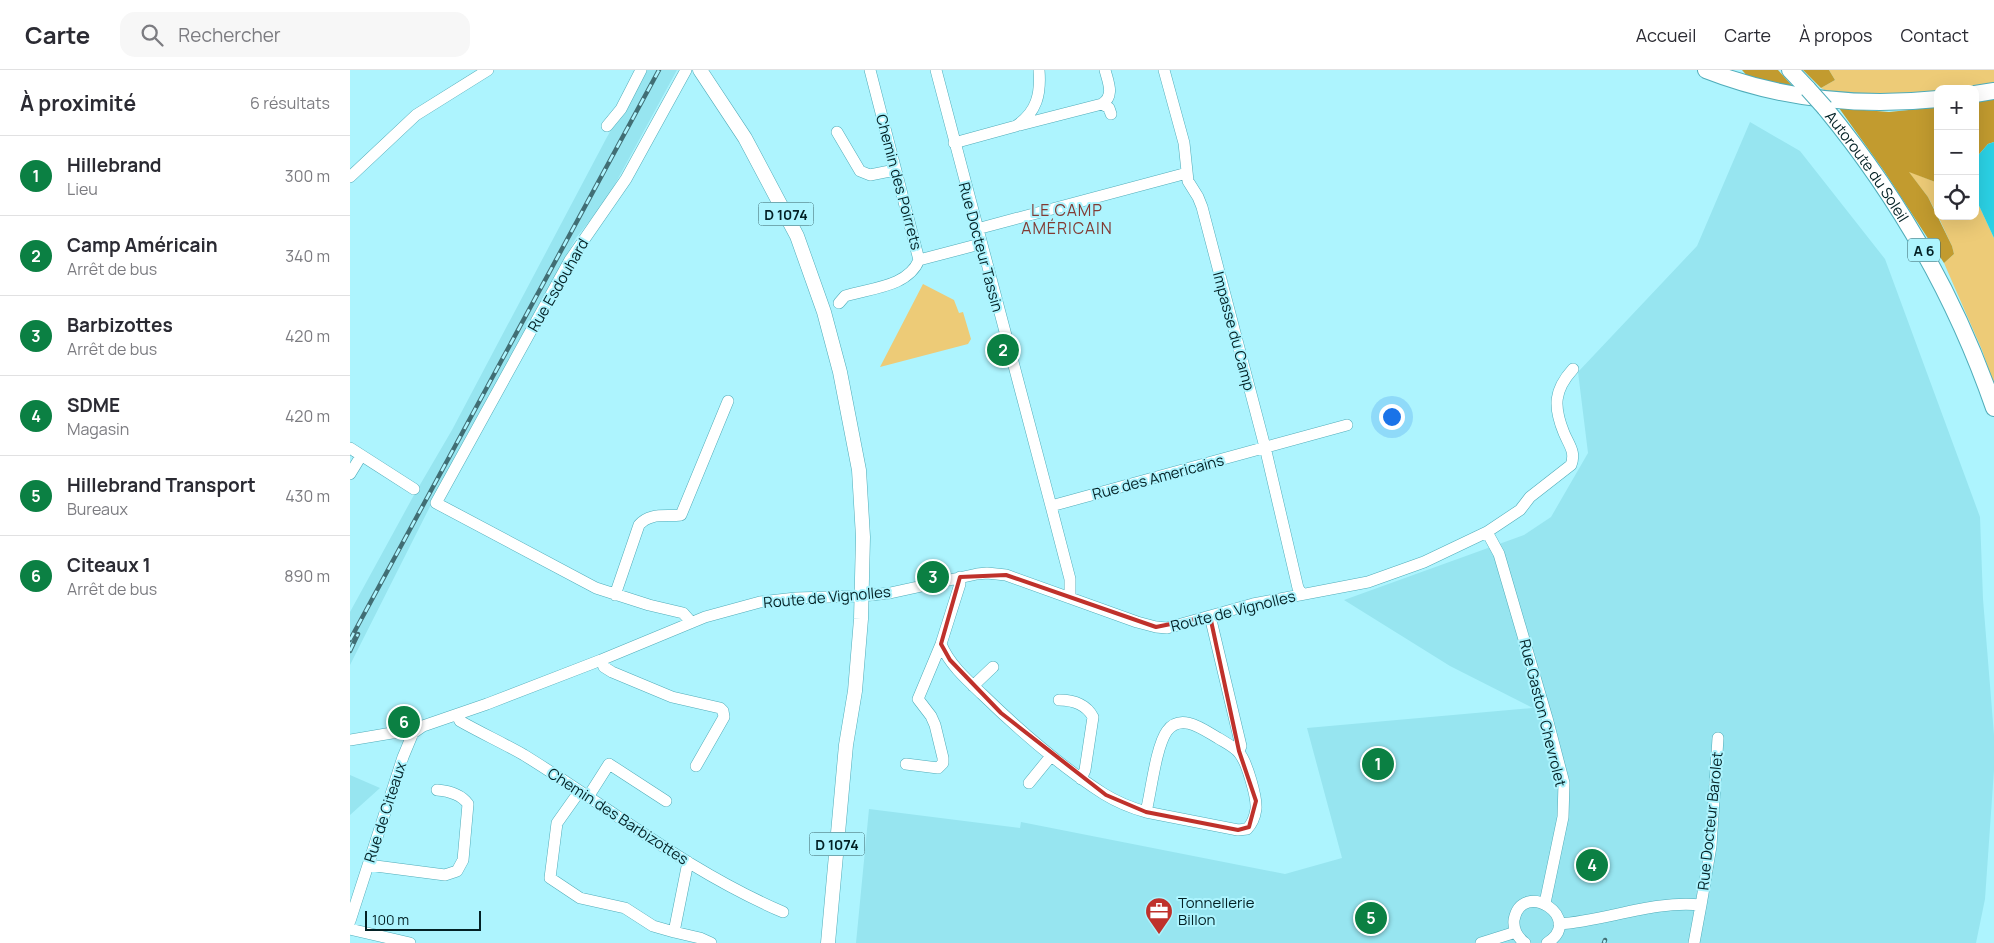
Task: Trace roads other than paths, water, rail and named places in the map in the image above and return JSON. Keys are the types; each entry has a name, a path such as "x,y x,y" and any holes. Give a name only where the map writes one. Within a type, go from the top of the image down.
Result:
{"highway":[{"path":"1706,70 1769,90 1818,98 1874,102 1934,99"},
{"name":"Autoroute du Soleil","path":"1790,70 1825,108 1879,179 1926,254 1966,335 1994,408"},
{"path":"1979,93 1994,91"}],"main road":[{"name":"D 1074","path":"700,70 749,145 798,236 840,372 859,470 862,500 854,691 846,746 828,943"}],"street":[{"path":"607,126 620,109 641,70"},
{"name":"Rue Esdouhard","path":"615,595 588,584 436,503 570,260 626,179 686,70"},
{"name":"Chemin des Poirrets","path":"839,303 845,296 902,280 913,272 919,260 870,70"},
{"name":"Rue Docteur Tassin","path":"936,70 980,244 1070,579 1070,598"},
{"path":"1016,126 1030,114 1038,99 1039,70"},
{"path":"954,143 1102,104 1107,101 1110,93 1105,70"},
{"name":"Impasse du Camp","path":"1164,70 1184,143 1188,181 1202,207 1265,448 1298,588 1302,594"},
{"path":"350,176 416,115 479,72"},
{"path":"1102,104 1109,108 1111,114"},
{"path":"837,132 857,166 865,174 877,175 895,170"},
{"path":"977,229 1187,173"},
{"path":"919,260 980,244"},
{"name":"Route de Vignolles","path":"350,740 392,733 413,733 423,726 457,715 601,660 691,622 760,602 796,598 858,596 902,590 987,573 1006,575 1137,622 1167,628 1252,604 1354,586 1383,578 1448,552 1485,533 1520,510 1530,497 1571,465 1573,459 1572,449 1558,414 1557,395 1558,388 1573,368"},
{"path":"691,622 683,613 615,595 639,525 644,519 658,516 682,515 728,401"},
{"name":"Rue des Americains","path":"1051,506 1347,425"},
{"path":"350,448 414,489"},
{"path":"350,474 361,456"},
{"name":"Rue Gaston Chevrolet","path":"1485,533 1502,563 1564,783 1563,818 1545,903"},
{"path":"906,764 938,768 942,763 943,758 935,725 931,716 918,700 941,644 960,584 960,577"},
{"path":"941,644 950,660 1001,713 1051,756 1106,795 1146,812 1238,830 1246,829 1255,815 1256,808 1246,767 1239,751 1240,746 1210,616"},
{"path":"601,660 604,667 612,672 672,697 723,711 724,717 696,766"},
{"path":"973,686 993,666"},
{"path":"1060,700 1071,700 1081,704 1087,708 1093,717 1085,770 1081,779"},
{"name":"Chemin des Barbizottes","path":"457,715 460,722 523,755 666,849 752,898 783,912"},
{"path":"1146,812 1160,744 1166,731 1174,724 1186,723 1199,727 1239,751"},
{"name":"Rue de Citeaux","path":"350,921 403,757 413,733"},
{"name":"Rue Docteur Barolet","path":"1694,943 1711,846 1718,738"},
{"path":"1029,783 1051,756"},
{"path":"666,801 609,764 557,823 550,878 580,898 625,908 652,926 700,938 711,943"},
{"path":"368,865 445,874 457,871 463,860 468,804 464,799 450,791 437,790"},
{"path":"674,932 688,862"},
{"path":"1525,943 1516,932 1515,918 1523,906 1530,902 1545,903 1555,911 1559,924 1555,937 1547,943"},
{"name":"Rue Docteur Barolet","path":"1559,924 1576,923 1662,905 1701,905"},
{"path":"350,929 410,943"},
{"path":"1481,943 1516,932"}],"railway":[{"path":"350,640 659,70"},
{"path":"350,651 358,634"}],"place":[{"name":"Camp Américain","path":"1003,350"},
{"name":"Barbizottes","path":"933,577"},
{"name":"Citeaux 1","path":"404,722"},
{"name":"Hillebrand","path":"1378,764"},
{"name":"SDME","path":"1592,865"},
{"name":"Hillebrand Transport","path":"1371,918"},
{"name":"Tonnellerie Billon","path":"1159,935"}],"district":[{"name":"LE CAMP AMÉRICAIN","path":"1067,219"}]}
